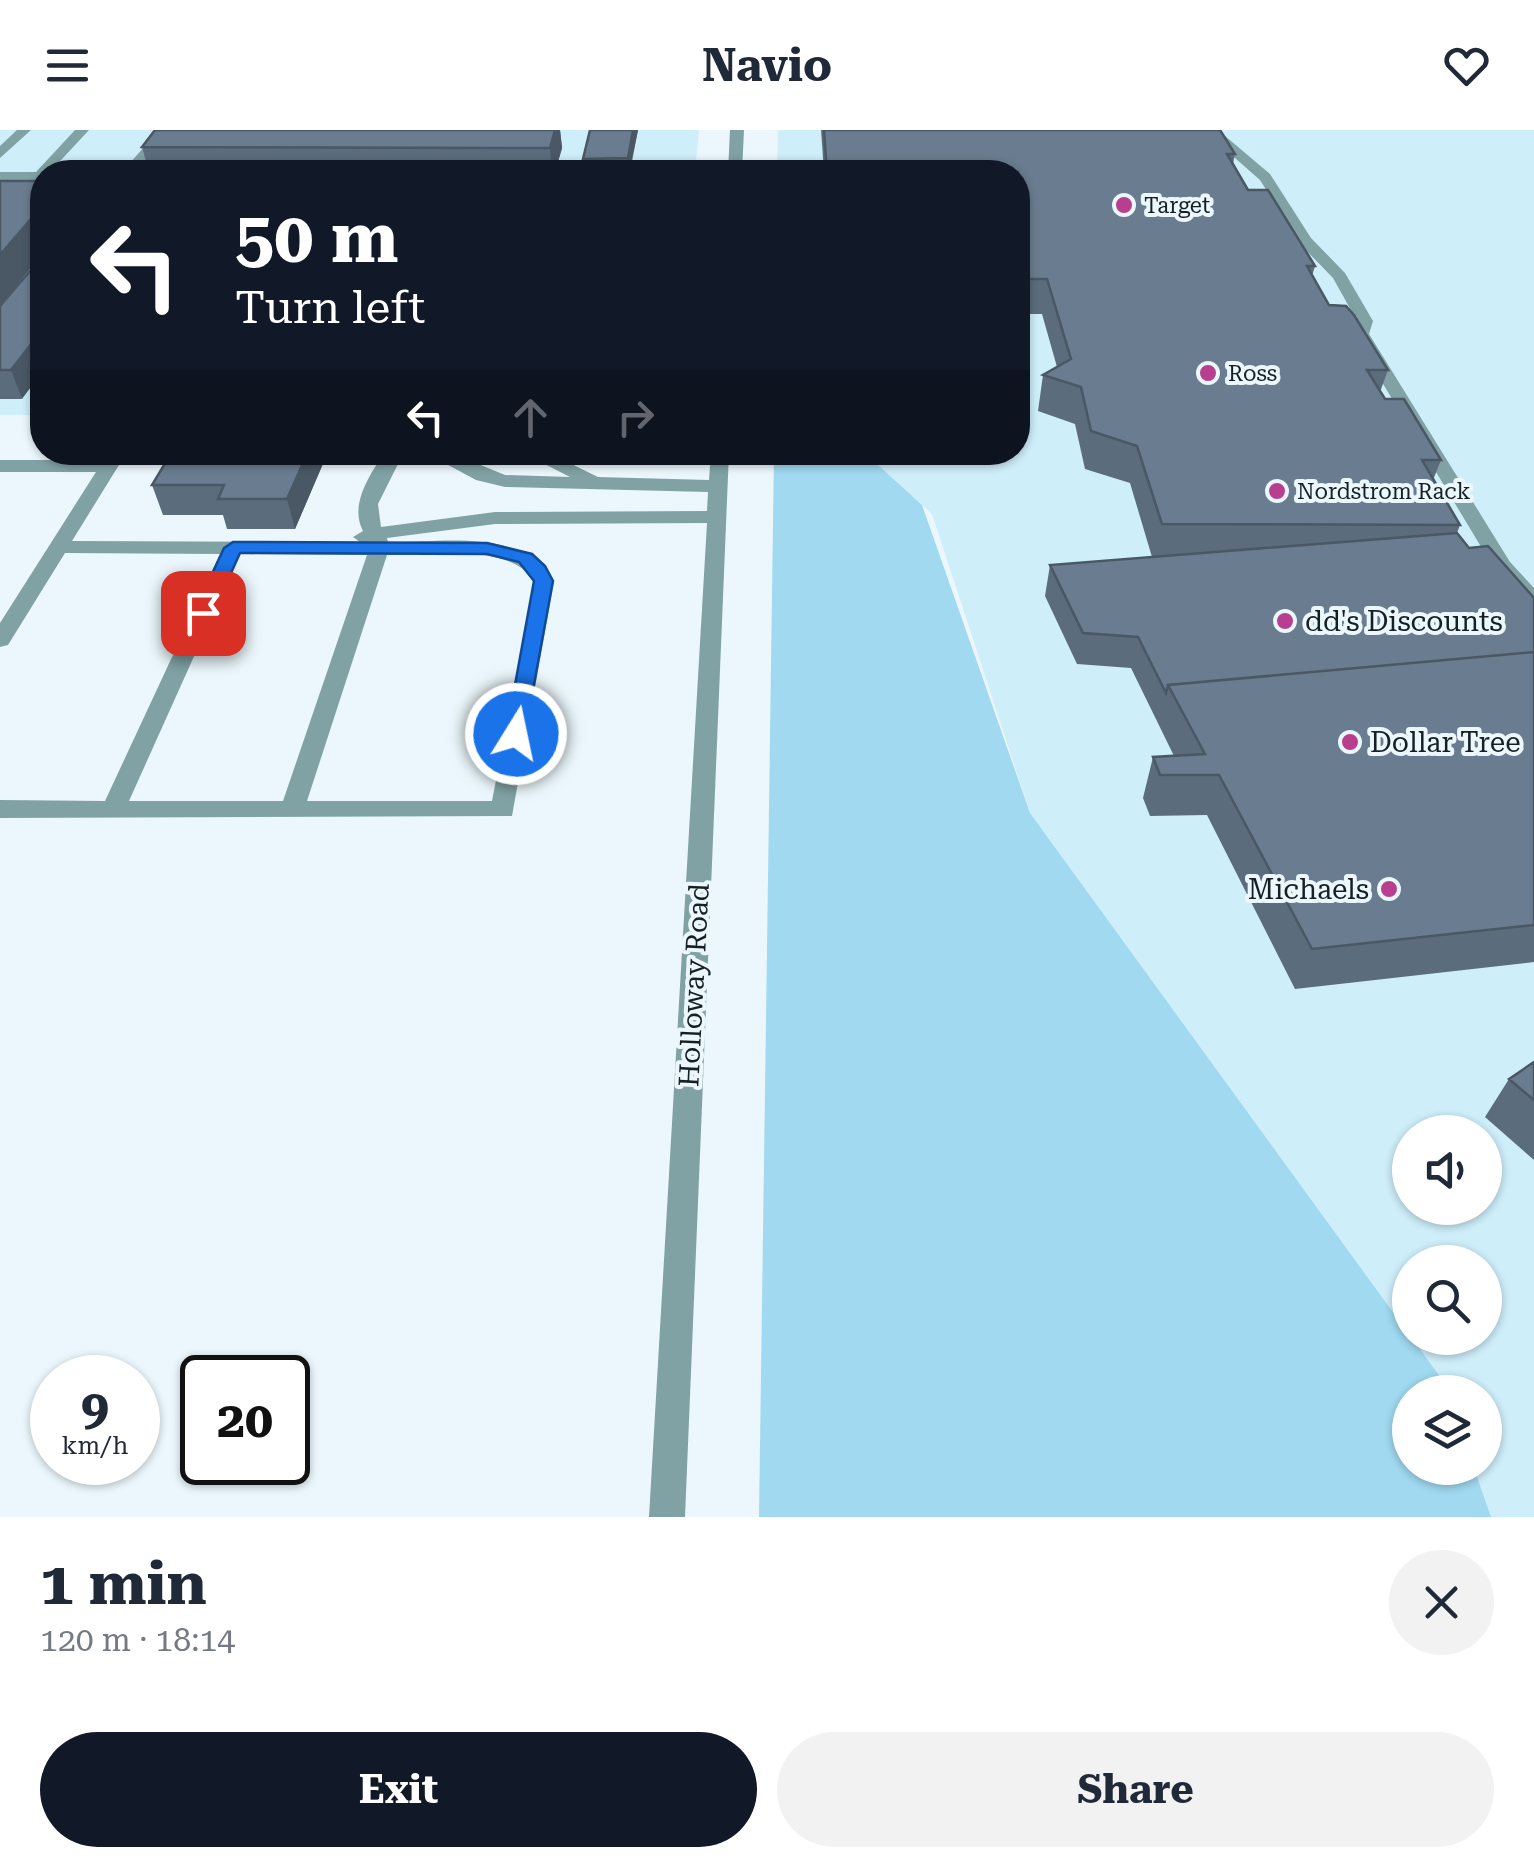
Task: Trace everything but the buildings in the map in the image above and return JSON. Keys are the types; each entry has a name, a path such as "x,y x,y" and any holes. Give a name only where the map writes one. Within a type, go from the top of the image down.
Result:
{"street":[{"path":"0,154 24,130"},
{"path":"55,160 82,130"},
{"path":"140,160 166,130"},
{"path":"736,160 737,130"},
{"path":"1210,130 1265,177 1305,241 1340,276 1364,320 1361,334 1502,566 1534,601"},
{"path":"0,176 30,175"},
{"path":"27,190 30,187"},
{"path":"0,466 30,464"},
{"path":"0,640 108,465"},
{"path":"292,810 378,541 368,519 368,508 384,465"},
{"path":"460,465 505,481 719,486"},
{"path":"557,465 576,474 624,485"},
{"name":"Holloway Road","path":"667,1517 720,465"},
{"path":"57,547 319,548 513,516 718,517"},
{"path":"0,809 502,810 544,581 526,558 487,549 378,541"},
{"path":"113,809 233,548"}],"shaded area":[{"path":"0,130 699,130 696,160 30,160 30,415 0,415"},
{"path":"778,130 1534,130 1534,1517 1491,1517 1480,1485 1502,1485 1502,1375 1437,1375 1424,1355 1502,1355 1502,1245 1392,1245 1392,1310 1030,813 932,514 878,465 1030,465 1030,160 777,160"},
{"path":"774,465 878,465 922,505 1030,813 1392,1311 1392,1355 1424,1355 1439,1375 1392,1375 1392,1485 1480,1485 1491,1517 759,1517"}],"place":[{"name":"Target","path":"1124,205"},
{"name":"Ross","path":"1208,373"},
{"name":"Nordstrom Rack","path":"1277,491"},
{"name":"dd's Discounts","path":"1285,621"},
{"name":"Dollar Tree","path":"1350,742"},
{"name":"Michaels","path":"1389,889"}],"route":[{"path":"203,613 233,548 487,549 526,558 544,581 516,734"}]}
